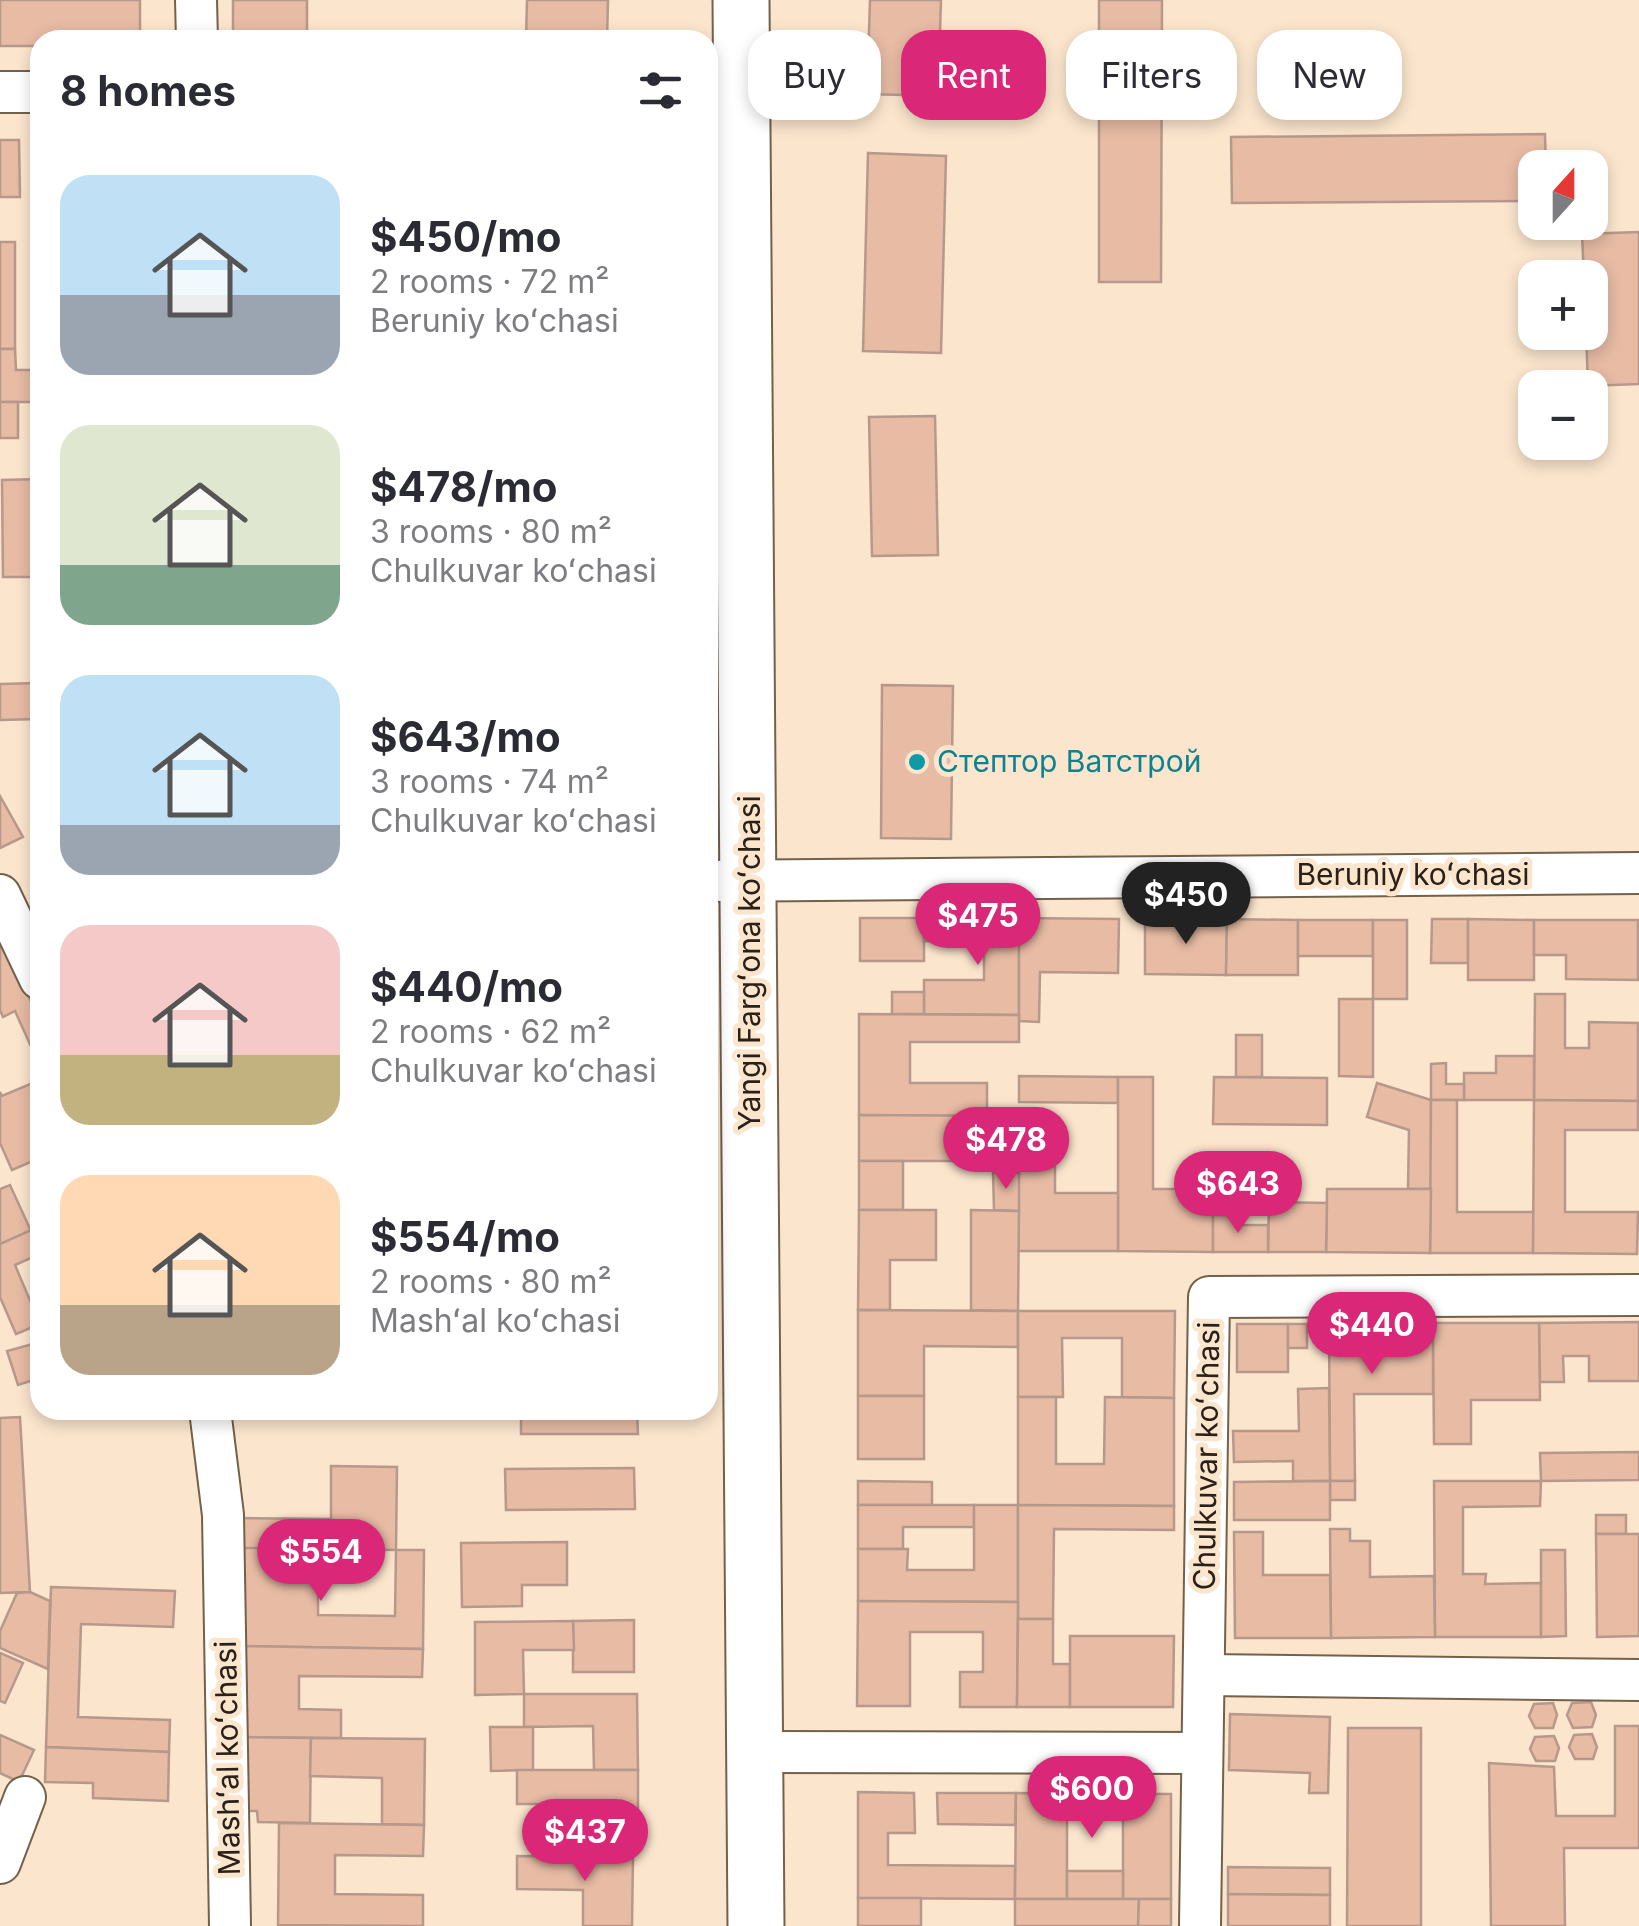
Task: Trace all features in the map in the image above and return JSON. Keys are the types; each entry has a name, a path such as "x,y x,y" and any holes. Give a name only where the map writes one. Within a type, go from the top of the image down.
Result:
{"main road":[{"name":"Yangi Fargʻona koʻchasi","path":"741,0 728,880 755,1752 756,1926"}],"street":[{"path":"196,0 197,30"},
{"path":"0,92 30,92"},
{"name":"Beruniy koʻchasi","path":"728,880 1639,873"},
{"path":"30,895 0,895 30,958"},
{"name":"Chulkuvar koʻchasi","path":"1200,1926 1209,1297 1639,1295"},
{"name":"Mashʻal koʻchasi","path":"211,1420 223,1515 230,1926"},
{"path":"1204,1675 1639,1680"},
{"path":"755,1752 1202,1753"},
{"path":"0,1863 25,1797"}],"building":[{"path":"0,0 140,0 140,30 30,30 30,46 0,46"},
{"path":"233,0 307,0 307,30 233,30"},
{"path":"527,0 608,0 607,30 526,30"},
{"path":"870,0 941,0 940,30 901,30 901,95 881,94 881,30 869,30"},
{"path":"1099,0 1162,0 1162,30 1099,30"},
{"path":"1099,120 1162,120 1161,282 1099,282"},
{"path":"1545,134 1545,150 1518,150 1518,201 1232,203 1231,137"},
{"path":"0,140 19,140 20,197 0,197"},
{"path":"868,153 946,156 941,353 863,351"},
{"path":"1639,232 1639,384 1608,385 1608,370 1587,370 1587,350 1608,350 1608,260 1583,260 1582,240 1608,240 1608,233"},
{"path":"0,242 15,242 15,349 0,349"},
{"path":"0,349 15,349 16,370 30,370 30,402 0,402"},
{"path":"0,402 18,402 18,438 0,438"},
{"path":"935,416 938,555 872,556 869,417"},
{"path":"30,479 30,577 3,577 2,480"},
{"path":"30,683 30,719 0,720 0,684"},
{"name":"Стептор Ватстрой","path":"882,685 953,686 951,839 881,838"},
{"path":"0,796 23,837 0,848"},
{"path":"860,918 924,918 924,961 860,961"},
{"path":"924,918 1019,918 1019,1015 924,1014 924,980 984,980 984,941 924,941"},
{"path":"1019,918 1119,919 1118,973 1040,972 1039,1022 1019,1021"},
{"path":"1145,919 1227,919 1226,975 1145,974"},
{"path":"1227,919 1298,920 1298,975 1226,975"},
{"path":"1432,919 1468,919 1468,963 1431,963"},
{"path":"1468,919 1534,920 1534,980 1468,980"},
{"path":"1298,920 1373,920 1373,956 1298,956"},
{"path":"1373,920 1407,920 1407,999 1373,999"},
{"path":"1534,920 1638,920 1638,980 1566,979 1566,955 1534,955"},
{"path":"4,940 30,999 30,1044 15,1011 3,1017 0,1010 0,941"},
{"path":"892,992 924,992 924,1014 892,1014"},
{"path":"1535,994 1565,994 1565,1048 1589,1048 1589,1022 1638,1023 1638,1101 1534,1100"},
{"path":"1339,999 1373,999 1373,1077 1339,1076"},
{"path":"859,1014 1019,1015 1019,1042 910,1042 910,1083 987,1083 987,1116 859,1115"},
{"path":"1236,1035 1262,1035 1262,1077 1236,1077"},
{"path":"1496,1056 1534,1056 1534,1100 1464,1100 1464,1073 1496,1073"},
{"path":"1446,1063 1446,1084 1464,1084 1464,1100 1431,1100 1431,1064"},
{"path":"1019,1076 1118,1077 1118,1103 1019,1102"},
{"path":"1118,1077 1153,1077 1153,1189 1213,1189 1213,1252 1118,1251"},
{"path":"1214,1077 1327,1078 1327,1125 1213,1124"},
{"path":"1377,1083 1431,1100 1431,1189 1408,1189 1409,1130 1367,1117"},
{"path":"30,1084 30,1162 12,1170 0,1143 0,1092 2,1096"},
{"path":"1431,1100 1457,1100 1457,1212 1534,1212 1533,1253 1430,1253"},
{"path":"1534,1100 1638,1101 1638,1130 1565,1130 1565,1212 1638,1212 1637,1254 1533,1253"},
{"path":"859,1115 1019,1116 1019,1161 859,1161"},
{"path":"1019,1122 1033,1122 1033,1148 1019,1148"},
{"path":"1019,1148 1055,1148 1055,1193 1118,1193 1118,1251 1018,1251"},
{"path":"859,1161 903,1161 903,1210 859,1210"},
{"path":"993,1173 1019,1173 1019,1211 994,1210"},
{"path":"10,1185 30,1231 0,1244 0,1189"},
{"path":"1327,1189 1431,1189 1430,1253 1326,1252"},
{"path":"1269,1202 1327,1203 1326,1252 1268,1252"},
{"path":"859,1210 936,1210 936,1260 890,1260 890,1310 858,1310"},
{"path":"971,1210 1019,1211 1018,1311 971,1310"},
{"path":"1213,1215 1240,1215 1239,1225 1268,1225 1268,1252 1213,1252"},
{"path":"30,1230 30,1258 15,1265 30,1300 30,1328 16,1334 0,1297 0,1244"},
{"path":"858,1310 1018,1311 1018,1347 924,1346 924,1396 858,1396"},
{"path":"1018,1311 1175,1311 1174,1398 1122,1397 1122,1338 1062,1338 1063,1397 1018,1397"},
{"path":"1639,1322 1639,1381 1589,1381 1589,1356 1563,1356 1564,1382 1540,1382 1539,1323"},
{"path":"1433,1323 1433,1394 1354,1394 1355,1481 1330,1481 1329,1324"},
{"path":"1433,1323 1539,1323 1540,1400 1471,1400 1471,1444 1434,1444"},
{"path":"1237,1324 1288,1324 1288,1372 1237,1372"},
{"path":"1288,1324 1307,1324 1307,1348 1288,1348"},
{"path":"30,1345 30,1381 18,1385 7,1351"},
{"path":"1329,1388 1330,1481 1293,1481 1293,1461 1234,1462 1233,1431 1299,1431 1298,1389"},
{"path":"858,1396 924,1396 924,1459 858,1459"},
{"path":"1018,1397 1056,1397 1056,1464 1104,1464 1105,1397 1174,1398 1174,1506 1018,1505"},
{"path":"20,1417 30,1592 0,1593 0,1418"},
{"path":"521,1420 637,1420 638,1434 521,1434"},
{"path":"1639,1452 1639,1480 1541,1481 1540,1453"},
{"path":"331,1466 397,1467 396,1550 239,1548 239,1518 331,1519"},
{"path":"634,1468 635,1509 506,1510 505,1469"},
{"path":"858,1481 932,1482 932,1505 858,1505"},
{"path":"1330,1481 1355,1481 1355,1500 1330,1500"},
{"path":"1330,1481 1330,1520 1234,1520 1234,1482"},
{"path":"1434,1481 1541,1481 1540,1506 1463,1507 1463,1574 1486,1574 1485,1584 1541,1583 1541,1637 1435,1637"},
{"path":"858,1505 974,1505 974,1527 903,1527 903,1549 858,1549"},
{"path":"974,1505 1018,1505 1018,1602 858,1601 858,1549 908,1549 907,1570 974,1570"},
{"path":"1018,1505 1174,1506 1174,1530 1054,1529 1053,1619 1018,1619"},
{"path":"1596,1515 1626,1515 1626,1534 1596,1534"},
{"path":"1330,1529 1350,1529 1350,1541 1370,1541 1370,1577 1434,1576 1435,1637 1331,1638"},
{"path":"1234,1532 1263,1532 1263,1575 1330,1575 1331,1638 1235,1638"},
{"path":"1596,1534 1639,1534 1639,1636 1597,1637"},
{"path":"567,1542 567,1585 522,1585 522,1606 462,1607 461,1543"},
{"path":"239,1548 318,1548 318,1615 395,1616 396,1550 424,1550 423,1649 238,1646"},
{"path":"1541,1550 1565,1550 1566,1636 1541,1637"},
{"path":"51,1587 175,1591 173,1627 81,1624 78,1717 170,1720 169,1752 46,1747"},
{"path":"30,1592 50,1601 48,1669 0,1648 0,1631 17,1593"},
{"path":"858,1601 1018,1602 1017,1707 960,1707 960,1672 983,1672 983,1632 910,1632 910,1706 857,1706"},
{"path":"1018,1619 1053,1619 1053,1664 1070,1664 1070,1707 1017,1707"},
{"path":"634,1620 634,1672 573,1672 573,1621"},
{"path":"573,1621 574,1650 523,1650 524,1694 475,1695 475,1622"},
{"path":"1070,1636 1174,1636 1173,1707 1070,1707"},
{"path":"238,1646 423,1649 422,1677 299,1676 299,1709 341,1710 341,1738 238,1737"},
{"path":"0,1653 23,1663 5,1703 0,1701"},
{"path":"524,1694 637,1694 638,1770 594,1770 593,1726 524,1727"},
{"path":"1591,1702 1596,1715 1592,1727 1573,1728 1567,1715 1572,1703"},
{"path":"1553,1703 1557,1715 1553,1728 1535,1728 1529,1716 1534,1704"},
{"path":"1230,1714 1330,1717 1328,1793 1309,1793 1310,1773 1229,1770"},
{"path":"1615,1726 1639,1726 1639,1848 1564,1848 1565,1926 1491,1926 1489,1763 1554,1767 1556,1816 1615,1816"},
{"path":"490,1727 533,1727 533,1770 491,1771"},
{"path":"1348,1728 1421,1728 1421,1926 1347,1926"},
{"path":"1592,1734 1597,1747 1593,1759 1575,1759 1569,1747 1574,1735"},
{"path":"0,1735 34,1750 19,1782 0,1773"},
{"path":"1554,1736 1559,1748 1555,1761 1536,1761 1530,1749 1535,1737"},
{"path":"244,1737 311,1738 310,1823 258,1822 257,1811 243,1811"},
{"path":"311,1738 425,1739 424,1825 382,1824 382,1778 310,1776"},
{"path":"46,1747 169,1752 168,1801 93,1798 93,1783 45,1782"},
{"path":"517,1770 638,1770 638,1824 574,1824 574,1804 517,1804"},
{"path":"858,1792 914,1793 915,1833 888,1833 888,1865 1015,1866 1015,1899 858,1898"},
{"path":"937,1793 1016,1793 1015,1825 938,1824"},
{"path":"1016,1793 1171,1794 1171,1899 1123,1899 1123,1820 1067,1819 1067,1899 1015,1899"},
{"path":"279,1823 424,1825 423,1856 335,1855 335,1894 423,1895 423,1926 278,1925"},
{"path":"517,1856 633,1857 632,1926 583,1926 583,1890 517,1889"},
{"path":"1228,1867 1330,1868 1330,1895 1228,1894"},
{"path":"1067,1871 1123,1871 1123,1899 1067,1899"},
{"path":"1228,1894 1330,1895 1330,1926 1228,1926"},
{"path":"858,1898 921,1898 921,1926 858,1926"},
{"path":"1015,1899 1139,1899 1138,1926 1015,1926"},
{"path":"1139,1899 1171,1899 1171,1926 1138,1926"}],"place":[{"name":"Стептор Ватстрой","path":"917,762"}]}
